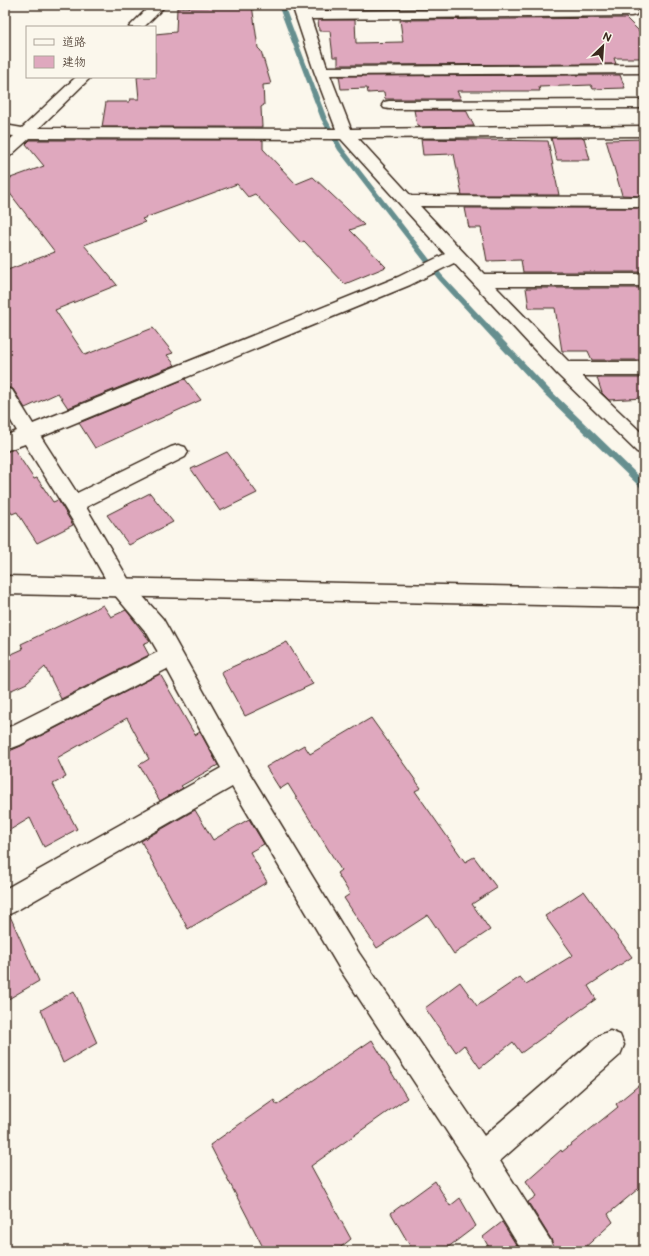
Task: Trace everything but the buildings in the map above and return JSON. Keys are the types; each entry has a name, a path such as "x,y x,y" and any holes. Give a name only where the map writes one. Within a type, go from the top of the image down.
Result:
{"street":[{"path":"137,26 159,5"},
{"path":"632,12 301,10 344,134 456,256 564,369 644,447"},
{"path":"321,71 644,69"},
{"path":"5,152 83,78"},
{"path":"389,105 644,104"},
{"path":"5,130 26,133 344,134 644,131"},
{"path":"406,201 644,202"},
{"path":"5,444 28,433 404,281 456,256"},
{"path":"479,280 644,280"},
{"path":"564,369 644,369"},
{"path":"5,395 122,588 155,626 236,772 350,962 481,1158 540,1251"},
{"path":"72,504 178,452"},
{"path":"5,585 644,598"},
{"path":"12,737 172,656"},
{"path":"5,903 236,772"},
{"path":"481,1158 610,1045"}],"waterway":[{"path":"281,5 324,119 340,149 440,277 545,390 644,486"}]}
